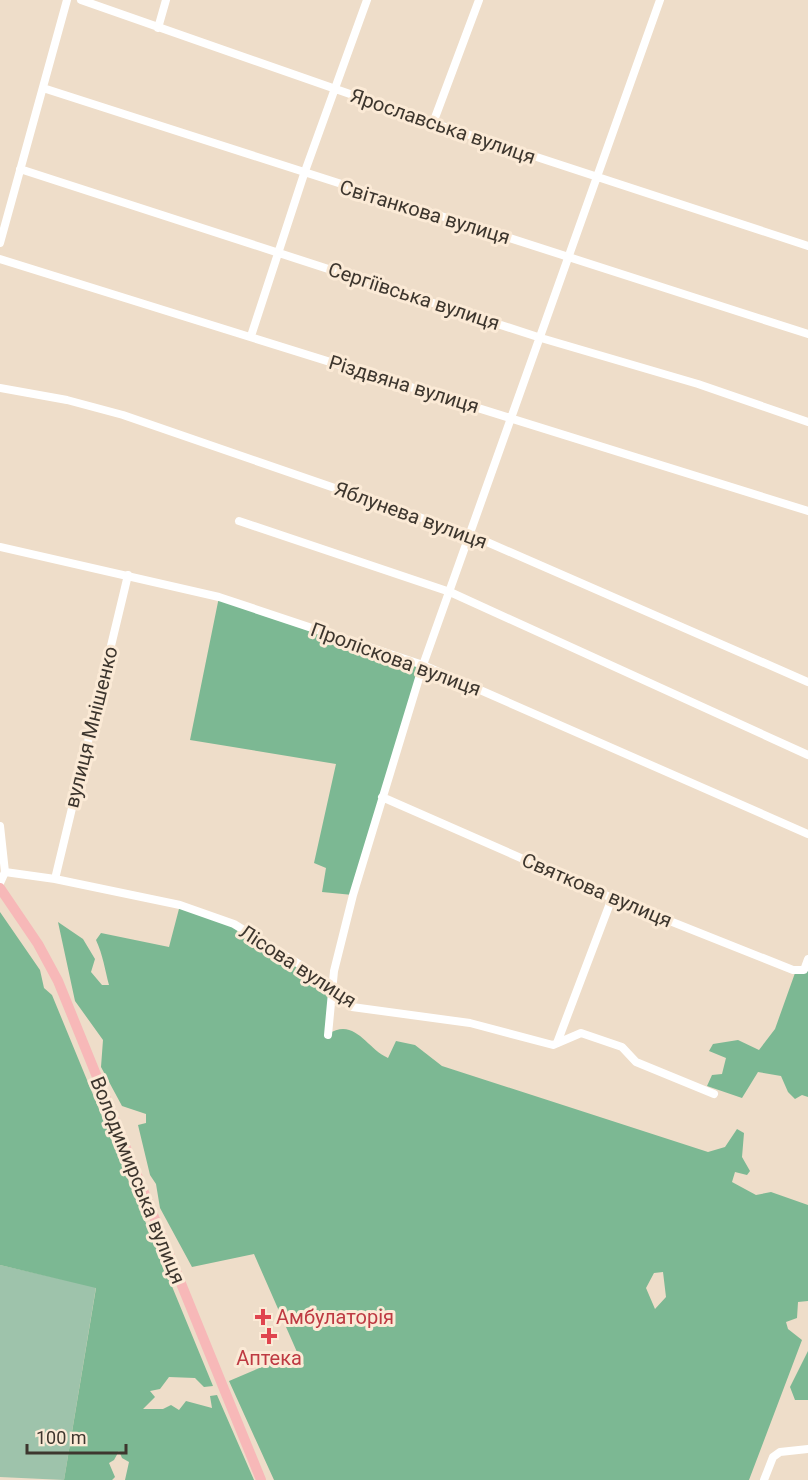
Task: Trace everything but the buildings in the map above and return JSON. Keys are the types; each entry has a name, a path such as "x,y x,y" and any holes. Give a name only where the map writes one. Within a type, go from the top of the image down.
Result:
{"main road":[{"name":"Володимирська вулиця","path":"0,888 38,944 58,981 261,1480"}],"street":[{"path":"0,243 67,0"},
{"name":"Ярославська вулиця","path":"81,0 433,123 808,246"},
{"path":"158,28 166,0"},
{"path":"251,336 333,89 367,0"},
{"path":"433,123 479,0"},
{"path":"328,1035 332,988 353,895 423,665 513,418 660,0"},
{"name":"Світанкова вулиця","path":"43,88 304,174 808,334"},
{"name":"Сергіївська вулиця","path":"20,169 541,338 698,384 808,422"},
{"name":"Різдвяна вулиця","path":"0,260 251,336 808,511"},
{"name":"Яблунева вулиця","path":"0,388 67,400 123,415 471,535 808,682"},
{"path":"239,521 450,592 808,755"},
{"name":"Проліскова вулиця","path":"0,547 219,597 423,665 808,834"},
{"name":"вулиця Мнішенко","path":"55,879 128,575"},
{"name":"Святкова вулиця","path":"382,797 612,898 793,970 804,970 808,959"},
{"path":"0,826 5,872 0,883"},
{"name":"Лісова вулиця","path":"5,872 55,879 180,905 234,924 284,954 332,988 352,1006 470,1023 554,1045 581,1033 622,1047 636,1062 714,1094"},
{"path":"557,1043 612,898"},
{"path":"764,1480 773,1457 780,1452 808,1449"}],"green space":[{"path":"219,597 423,665 353,895 322,892 326,868 314,863 336,764 190,740"},
{"path":"180,905 234,924 332,988 328,1034 337,1030 353,1031 388,1058 396,1041 415,1045 442,1066 708,1152 725,1147 737,1129 744,1133 742,1157 750,1171 747,1175 735,1172 732,1182 756,1195 771,1192 808,1205 808,1301 798,1302 797,1318 786,1322 788,1329 802,1340 749,1480 274,1480 229,1381 297,1352 254,1254 192,1267 160,1208 156,1184 150,1175 138,1125 146,1123 146,1114 122,1106 101,1067 103,1040 75,1001 58,922 83,939 95,959 91,972 102,985 109,985 96,940 101,933 169,947","holes":["663,1272 666,1297 655,1309 646,1288 654,1273"]},
{"path":"0,912 40,970 44,988 52,995 213,1386 204,1387 195,1378 169,1377 160,1389 150,1391 155,1397 143,1409 163,1409 171,1405 179,1410 186,1401 212,1408 210,1396 217,1395 254,1480 125,1480 129,1462 122,1458 119,1451 114,1460 109,1463 115,1477 112,1480 64,1480 96,1288 0,1265"},
{"path":"808,961 808,1097 802,1095 795,1099 788,1092 781,1076 758,1072 742,1098 707,1086 712,1075 722,1074 726,1058 709,1051 713,1044 738,1040 759,1050 775,1029 795,973"},
{"path":"0,1265 96,1287 64,1480 0,1477"},
{"path":"808,1351 808,1400 795,1400 790,1387"}],"place":[{"name":"Амбулаторія","path":"263,1317"},
{"name":"Аптека","path":"269,1336"}]}
